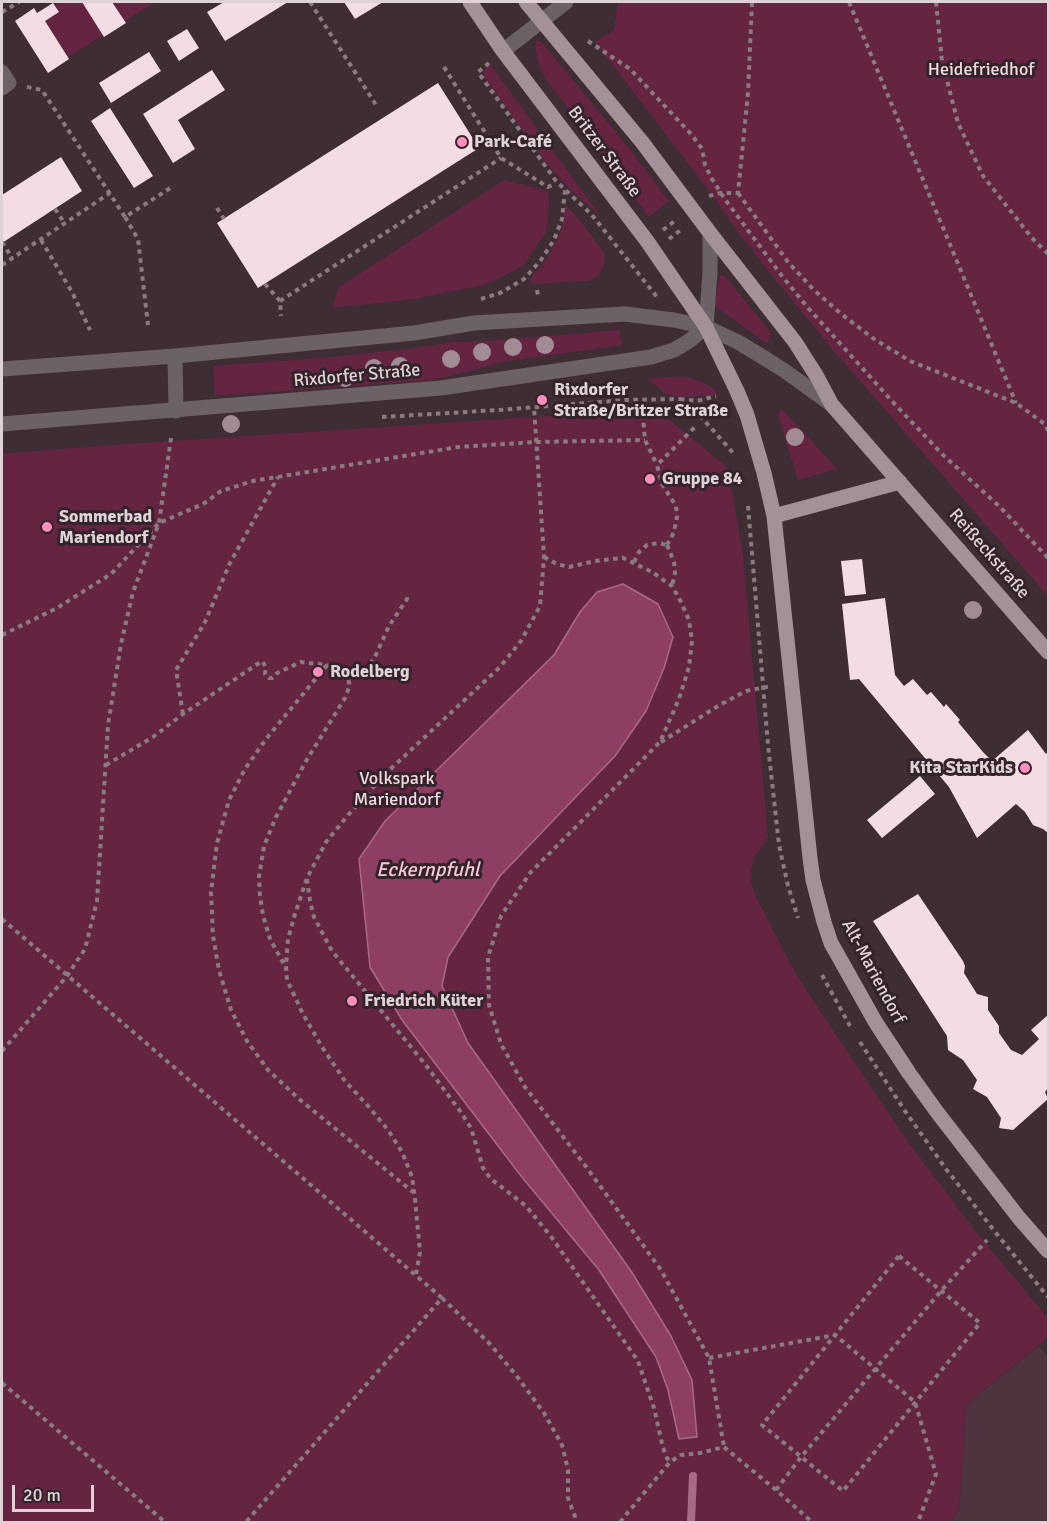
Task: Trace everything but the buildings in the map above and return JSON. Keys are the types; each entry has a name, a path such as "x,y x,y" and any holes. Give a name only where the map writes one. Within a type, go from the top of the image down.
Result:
{"main road":[{"name":"Britzer Straße","path":"470,2 503,51 653,251 706,327 747,415 774,516"},
{"name":"Britzer Straße","path":"526,2 642,142 795,342 832,405 900,482"},
{"path":"774,516 900,482"},
{"name":"Reißeckstraße","path":"900,482 1048,652"},
{"name":"Alt-Mariendorf","path":"774,516 810,858 813,880 831,943 876,1023 920,1089 1019,1218 1048,1251"}],"street":[{"path":"503,51 566,2"},
{"name":"Britzer Straße","path":"706,327 710,233"},
{"name":"Rixdorfer Straße","path":"2,369 174,356 414,333 474,323 625,314 674,320 706,327 738,342 766,359 832,405"},
{"name":"Rixdorfer Straße","path":"2,424 441,388 651,357 674,350 706,327"},
{"path":"174,356 176,411"}],"path":[{"path":"2,12 19,2"},
{"path":"310,2 378,108"},
{"path":"752,2 748,93 738,193 788,262 813,289 874,339 910,361 1016,403 1046,425 1048,431"},
{"path":"849,2 1016,403"},
{"path":"936,2 942,61 958,123 983,176 1032,238 1048,254"},
{"path":"581,35 630,69 691,134 702,149 705,165 720,193 808,309 942,454 1000,507 1048,558"},
{"path":"503,51 478,72 556,181 592,215 621,250"},
{"path":"444,67 501,158 548,187 554,184"},
{"path":"4,81 42,90 138,239 148,325"},
{"path":"280,301 501,158"},
{"path":"125,217 172,187"},
{"path":"476,301 500,293 524,279 541,260 554,240 562,219 565,189"},
{"path":"2,266 110,193"},
{"path":"708,196 738,193"},
{"path":"633,266 724,198"},
{"path":"216,208 224,219"},
{"path":"55,209 65,224"},
{"path":"661,231 679,217"},
{"path":"41,240 72,292 90,330"},
{"path":"3,242 12,258"},
{"path":"265,284 280,301 281,316"},
{"path":"375,417 625,399 698,400 716,396"},
{"path":"679,399 703,419 739,460"},
{"path":"642,405 645,440 657,465 662,484 676,506 677,517 674,532 667,545"},
{"path":"416,1274 420,1252 412,1177 402,1152 388,1130 345,1081 303,1014 287,980 288,939 307,878 326,842 383,776 500,667 520,641 540,606 544,556 534,407"},
{"path":"657,465 696,426"},
{"path":"2,1051 68,976 85,949 97,902 108,725 121,644 133,592 159,523 171,438"},
{"path":"2,635 57,608 111,574 159,523 203,504 221,490 253,481 458,447 536,442 645,440"},
{"path":"183,714 176,670 205,622 230,563 278,477"},
{"path":"633,562 639,552 647,546 658,543 667,545"},
{"path":"667,545 674,561 675,573 672,586"},
{"path":"544,556 557,564 569,567 623,558 652,572 672,586 688,620 692,641 689,668 679,699 660,742"},
{"path":"347,677 366,668 374,660 389,626 407,599 408,593"},
{"path":"106,765 153,737 262,661 269,678 301,662 327,665 347,677 351,685 345,698 301,771 276,817 264,846 260,877 263,915 270,939 286,966"},
{"path":"327,665 266,739 245,769 229,800 217,843 211,892 213,936 219,970 231,1010 247,1041 268,1070 299,1099 414,1192"},
{"path":"791,683 746,691 660,742 530,873 501,916 488,957 489,1005 501,1044 525,1087 661,1270 709,1358 724,1447 812,1522"},
{"path":"307,878 315,917 332,951 425,1064 460,1111 471,1128 483,1168 490,1179 526,1206 552,1238 638,1361 654,1408 663,1448 670,1462"},
{"path":"2,919 416,1274 489,1343 544,1413 562,1445 568,1470 568,1498 576,1522"},
{"path":"776,1490 801,1457 941,1291 987,1240"},
{"path":"899,1256 941,1291 980,1323 843,1491 762,1425 899,1256"},
{"path":"246,1522 442,1298"},
{"path":"709,1358 835,1335 915,1402 936,1474 918,1522"},
{"path":"2,1383 165,1522"},
{"path":"620,1522 670,1462 681,1455 724,1447"}],"shaded area":[{"path":"1039,1346 1048,1357 1048,1522 951,1522 959,1511 967,1404"}],"green space":[{"path":"82,2 103,35 68,57 45,21 53,3"},
{"path":"112,2 155,2 125,21"},
{"name":"Heidefriedhof","path":"618,2 1048,2 1048,596 834,351 739,233 595,42 614,30"},
{"path":"537,41 541,41 669,201 649,217 546,79 539,66 535,46"},
{"path":"490,64 603,219 547,164 484,77 484,71"},
{"path":"504,180 548,191 546,232 523,266 488,284 414,299 333,308 338,288"},
{"path":"566,206 603,251 605,259 603,267 597,277 588,281 532,284 530,280 546,260 562,230"},
{"path":"724,275 771,333 767,344 714,305 720,276"},
{"path":"619,330 622,345 508,361 433,380 215,396 213,366 322,358 453,342"},
{"path":"687,377 706,384 717,393 677,397 667,395 648,379"},
{"name":"Volkspark Mariendorf","path":"656,409 728,468 743,555 768,838 754,858 751,870 751,883 756,897 792,967 903,1135 976,1232 1048,1318 1048,1338 967,1404 959,1511 951,1522 2,1522 2,454"},
{"path":"782,409 837,469 798,480 778,415"}],"water":[{"name":"Eckernpfuhl","path":"623,584 658,604 673,637 664,668 646,711 615,756 500,876 448,957 442,986 468,1043 631,1271 671,1336 692,1380 697,1437 679,1439 668,1390 656,1357 599,1270 521,1176 402,1020 370,967 359,859 385,821 554,655 580,612 597,592"}],"waterway":[{"path":"691,1522 693,1476"}],"place":[{"name":"Park-Café","path":"462,142"},
{"name":"Rixdorfer Straße/Britzer Straße","path":"542,400"},
{"name":"Gruppe 84","path":"650,479"},
{"name":"Sommerbad Mariendorf","path":"47,527"},
{"name":"Rodelberg","path":"318,672"},
{"name":"Kita StarKids","path":"1025,768"},
{"name":"Friedrich Küter","path":"352,1001"}]}
